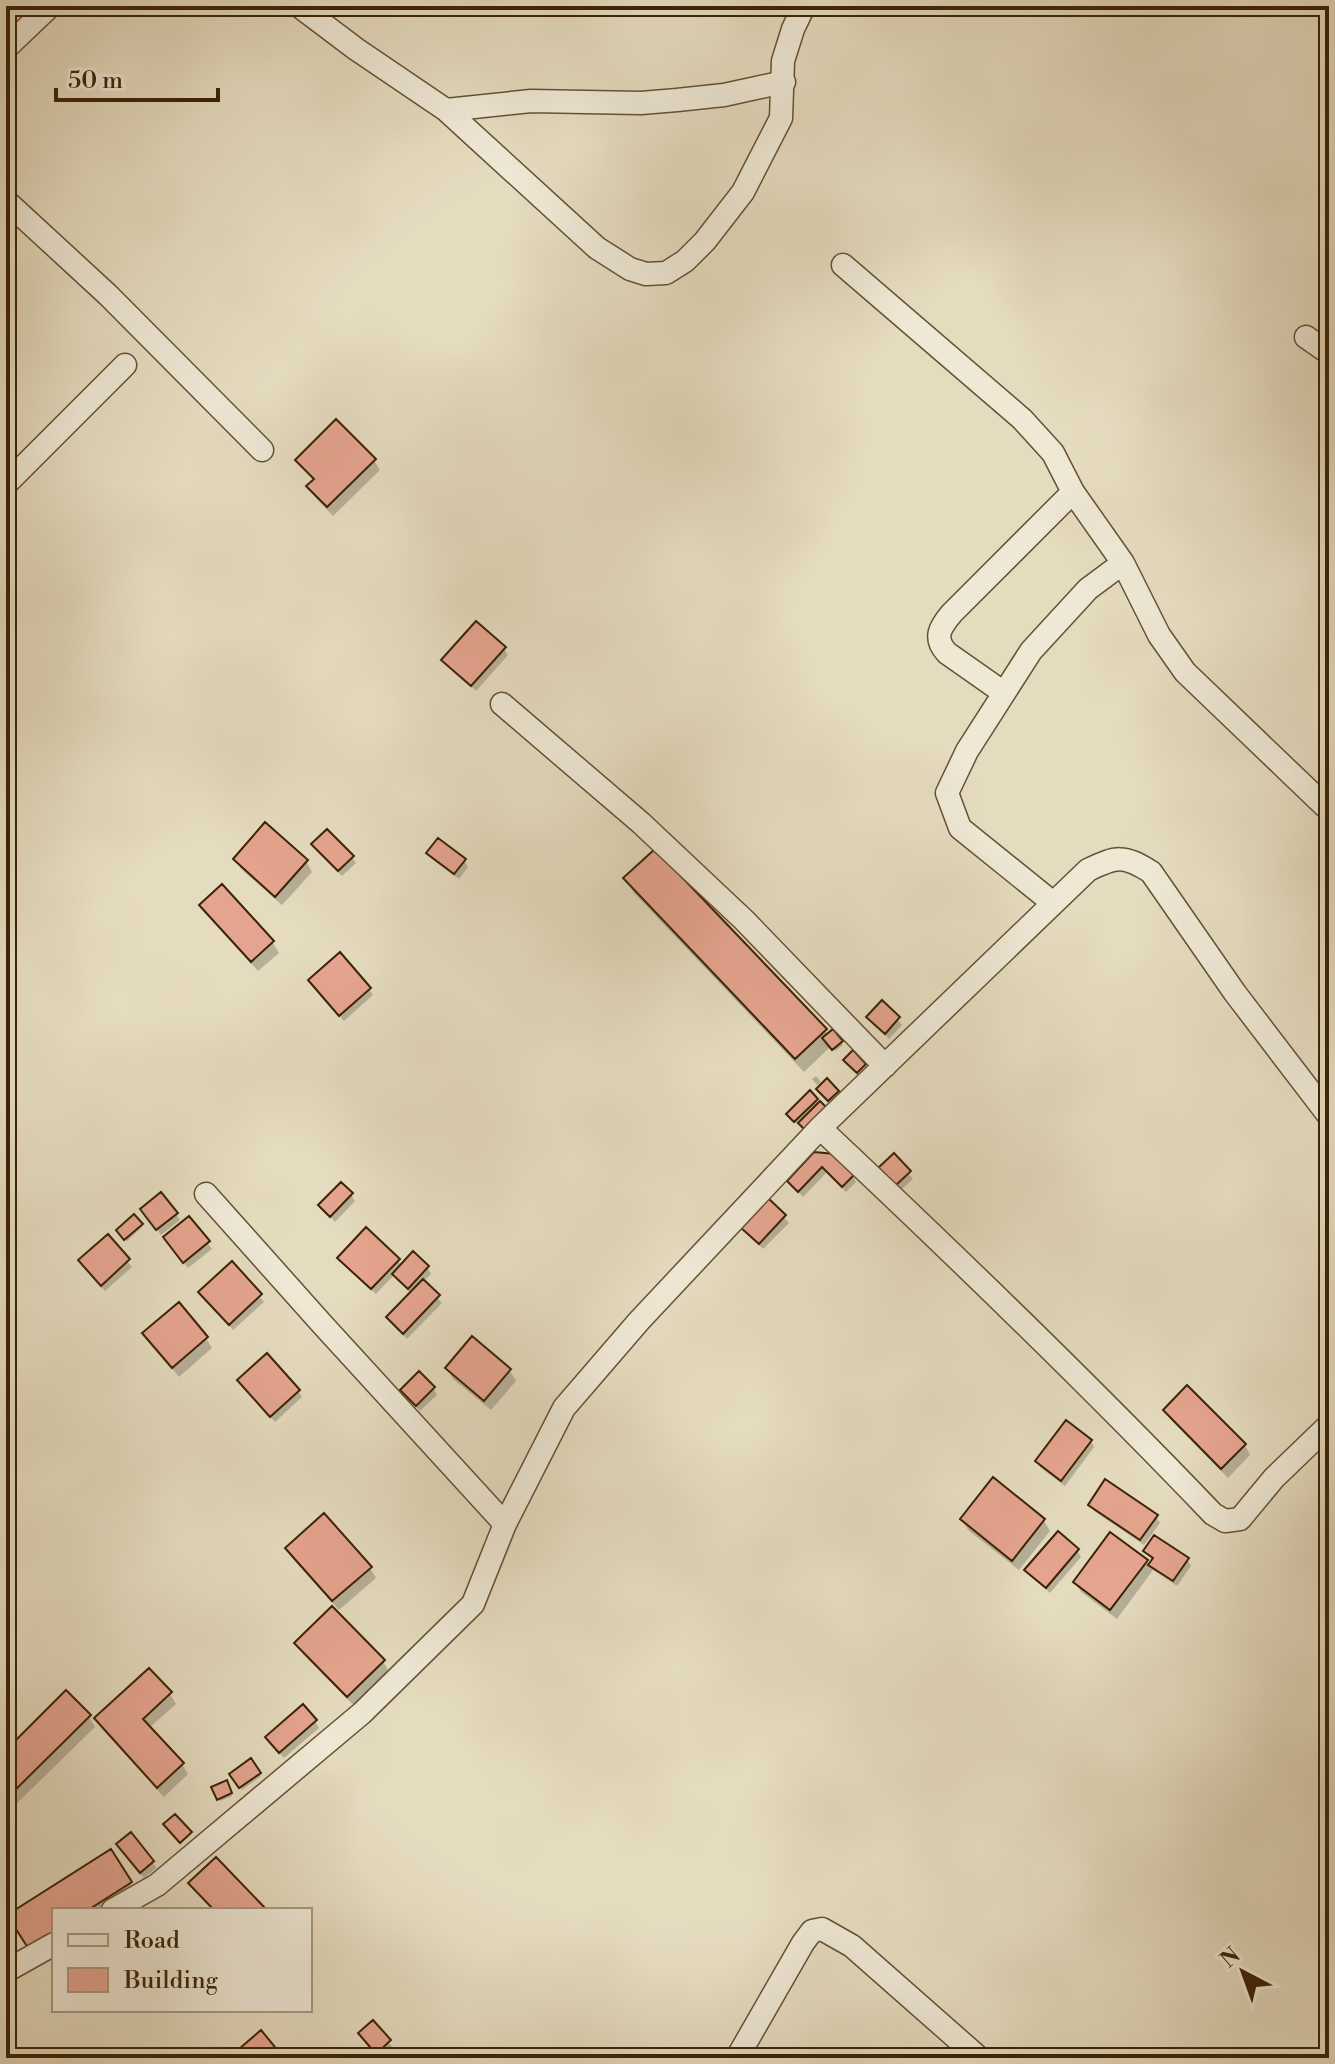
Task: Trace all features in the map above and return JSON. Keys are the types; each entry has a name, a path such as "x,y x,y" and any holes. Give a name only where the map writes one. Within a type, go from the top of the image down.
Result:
{"street":[{"path":"6,48 50,6"},
{"path":"299,6 446,110 597,248 630,269 646,274 666,273 685,261 705,241 743,192 781,118 783,61 804,6"},
{"path":"446,110 531,101 641,103 724,95 784,82"},
{"path":"6,201 108,295 262,450"},
{"path":"843,265 1022,419 1053,453 1073,492 1123,563 1159,635 1185,672 1329,810"},
{"path":"1306,337 1329,353"},
{"path":"6,484 125,365"},
{"path":"1004,693 947,653 940,645 938,634 941,625 1073,492"},
{"path":"1053,903 960,828 947,793 967,751 1031,651 1088,589 1123,563"},
{"path":"502,704 641,823 744,920 885,1066"},
{"path":"117,1908 157,1885 362,1713 473,1604 505,1524 564,1408 639,1321 820,1128 1088,870 1121,858 1132,860 1151,872 1235,993 1329,1116"},
{"path":"820,1128 1051,1349 1213,1514 1225,1521 1240,1519 1274,1478 1329,1425"},
{"path":"206,1194 505,1524"},
{"path":"737,2058 803,1943 812,1931 822,1929 852,1946 978,2057"},
{"path":"6,1971 52,1945"}],"building":[{"path":"336,419 376,459 327,507 306,486 314,479 295,460"},
{"path":"476,621 506,647 471,686 441,660"},
{"path":"265,822 308,860 275,897 233,859"},
{"path":"327,829 354,856 338,871 311,844"},
{"path":"438,838 466,859 454,874 426,853"},
{"path":"655,849 827,1029 795,1059 623,878"},
{"path":"222,884 274,941 251,962 199,905"},
{"path":"340,952 371,988 339,1016 308,980"},
{"path":"882,1000 900,1017 885,1034 866,1017"},
{"path":"833,1029 843,1041 832,1050 822,1038"},
{"path":"853,1050 866,1064 857,1073 843,1060"},
{"path":"827,1078 839,1091 828,1101 816,1089"},
{"path":"810,1090 818,1099 794,1122 786,1114"},
{"path":"820,1101 827,1108 805,1130 798,1123"},
{"path":"814,1152 835,1154 854,1175 842,1187 822,1167 798,1192 787,1181"},
{"path":"894,1153 911,1171 895,1186 878,1168"},
{"path":"341,1182 353,1193 330,1217 318,1205"},
{"path":"161,1192 178,1213 156,1230 140,1209"},
{"path":"768,1198 786,1215 759,1244 740,1227"},
{"path":"134,1214 143,1224 124,1240 116,1230"},
{"path":"189,1216 210,1241 183,1263 163,1237"},
{"path":"366,1227 400,1259 371,1289 337,1258"},
{"path":"108,1234 130,1259 101,1286 78,1260"},
{"path":"413,1251 429,1266 408,1289 392,1274"},
{"path":"232,1261 262,1294 229,1325 198,1292"},
{"path":"423,1279 440,1295 403,1334 386,1317"},
{"path":"179,1302 208,1337 172,1368 142,1333"},
{"path":"472,1336 511,1369 484,1401 445,1368"},
{"path":"267,1353 300,1390 270,1417 237,1380"},
{"path":"419,1371 435,1387 416,1406 400,1390"},
{"path":"1187,1385 1246,1444 1221,1469 1163,1410"},
{"path":"1066,1420 1092,1440 1061,1481 1035,1461"},
{"path":"993,1477 1045,1519 1012,1561 960,1519"},
{"path":"1105,1479 1158,1515 1140,1540 1088,1505"},
{"path":"324,1513 372,1567 332,1601 285,1548"},
{"path":"1058,1531 1079,1549 1046,1588 1024,1570"},
{"path":"1110,1532 1148,1560 1110,1610 1073,1582"},
{"path":"1154,1535 1189,1558 1173,1581 1148,1565 1153,1558 1143,1551"},
{"path":"332,1606 385,1660 347,1697 294,1643"},
{"path":"149,1668 172,1692 143,1719 184,1763 157,1788 94,1718"},
{"path":"66,1690 91,1715 6,1799 6,1750"},
{"path":"303,1704 317,1720 279,1753 265,1737"},
{"path":"251,1758 261,1773 239,1788 229,1774"},
{"path":"227,1780 232,1793 217,1800 211,1787"},
{"path":"175,1814 192,1832 180,1843 163,1824"},
{"path":"131,1832 154,1861 140,1873 116,1844"},
{"path":"111,1849 132,1882 91,1908 52,1908 52,1933 28,1948 7,1915"},
{"path":"216,1857 265,1908 212,1908 188,1883"},
{"path":"373,2020 391,2040 376,2054 358,2033"},
{"path":"261,2030 284,2058 235,2058 232,2055"}]}
